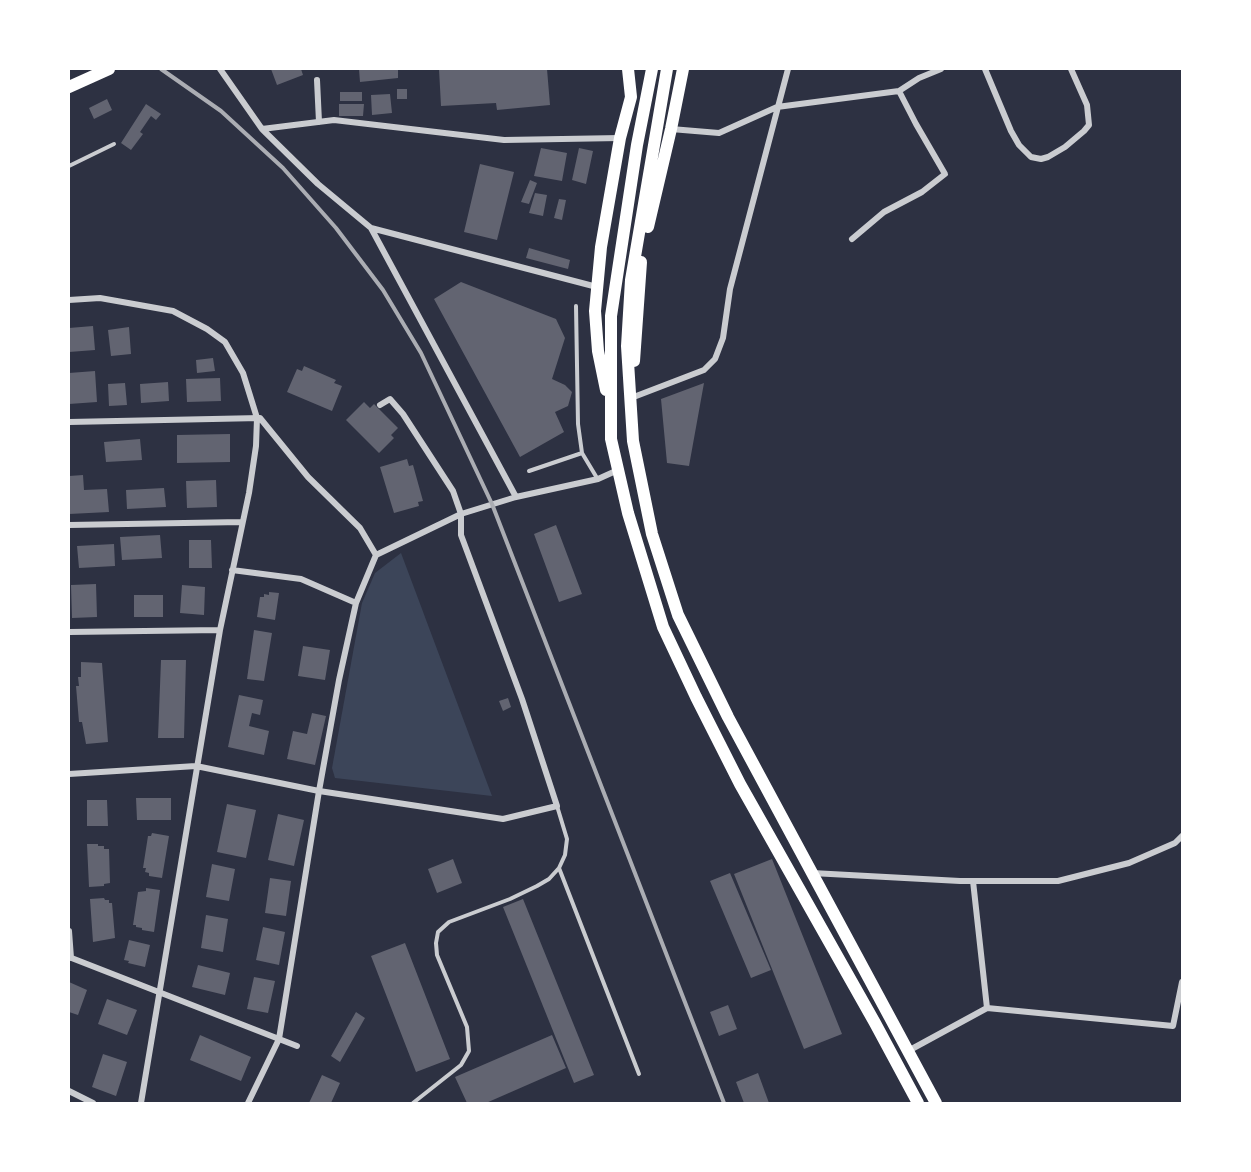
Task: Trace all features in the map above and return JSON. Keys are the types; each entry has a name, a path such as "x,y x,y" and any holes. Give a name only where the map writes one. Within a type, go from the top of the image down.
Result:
{"main road":[{"path":"69,87 109,69"},
{"path":"628,69 632,98"},
{"path":"611,417 598,351 595,311 600,247 620,138 638,69"},
{"path":"652,69 637,145 611,316 611,439 628,513 663,627 696,697 740,784 918,1103"},
{"path":"667,69 631,280 627,346 633,441 652,534 678,615 728,717 936,1103"},
{"path":"631,398 642,249 671,129 682,69"}],"street":[{"path":"220,69 262,129 318,184 371,228 516,497"},
{"path":"631,398 704,370 716,359 723,338 730,289 788,69"},
{"path":"671,129 719,133 777,107 899,91 919,78 941,69"},
{"path":"984,69 1019,145 1031,158 1041,159 1065,147 1089,125 1087,105 1071,69"},
{"path":"316,80 319,122"},
{"path":"852,239 884,213 922,192 945,174 915,124 899,91"},
{"path":"262,129 333,120 504,140 620,138"},
{"path":"371,228 597,287"},
{"path":"69,300 100,298 172,310 207,329 225,342 243,373 257,418 250,484 220,630 196,766 141,1103"},
{"path":"69,774 196,766 319,791 503,819 557,806 522,699 460,535 461,514 453,491 403,414 390,399 380,405"},
{"path":"69,422 260,418 308,477 360,528 376,555"},
{"path":"248,1103 279,1039 339,680 356,603 376,555 461,514 516,497 598,479 619,470"},
{"path":"69,525 242,522"},
{"path":"232,570 301,579 356,603"},
{"path":"69,632 220,630"},
{"path":"812,873 973,881 1058,881 1129,863 1174,843 1182,836"},
{"path":"973,881 987,1008"},
{"path":"69,931 70,958 297,1046"},
{"path":"908,1051 987,1008 1173,1026 1182,982"},
{"path":"69,1091 93,1103"}],"lane":[{"path":"69,166 114,144"},
{"path":"576,306 578,424 582,453 598,479"},
{"path":"529,471 582,453"},
{"path":"413,1103 461,1065 469,1051 467,1027 437,955 438,932 449,922 510,899 537,886 549,879 560,868 565,855 567,839 557,806"},
{"path":"560,868 639,1074"}],"shaded area":[{"path":"401,553 492,796 335,778 332,768 362,603 375,573"}],"building":[{"path":"271,69 301,69 303,75 277,85"},
{"path":"359,69 398,69 398,78 360,82"},
{"path":"439,69 547,69 550,105 497,110 496,103 441,106"},
{"path":"397,89 407,89 407,99 397,99"},
{"path":"340,92 362,92 362,101 340,101"},
{"path":"390,94 392,113 372,115 371,95"},
{"path":"107,99 112,110 94,119 89,108"},
{"path":"146,104 161,114 156,120 151,116 140,132 143,134 131,150 121,143"},
{"path":"339,104 364,104 363,116 339,116"},
{"path":"541,148 567,153 562,181 534,176"},
{"path":"579,148 593,151 586,184 572,180"},
{"path":"480,164 514,172 497,240 464,232"},
{"path":"530,180 537,183 529,204 521,202"},
{"path":"535,193 547,195 543,216 529,213"},
{"path":"559,199 566,200 562,220 554,218"},
{"path":"529,248 570,260 568,269 526,258"},
{"path":"461,282 556,319 565,338 552,379 565,385 572,392 568,406 555,412 564,432 520,457 434,299"},
{"path":"93,326 95,350 69,352 69,328"},
{"path":"129,327 131,354 111,356 108,330"},
{"path":"213,358 215,371 197,373 196,360"},
{"path":"304,366 336,380 334,383 342,386 332,411 287,392 297,369 302,371"},
{"path":"95,371 97,402 69,404 69,373"},
{"path":"220,378 221,401 187,402 186,379"},
{"path":"168,382 169,401 141,403 140,384"},
{"path":"125,383 127,405 109,406 108,384"},
{"path":"704,383 689,466 667,463 661,399"},
{"path":"364,402 370,408 374,404 398,428 391,435 394,438 379,453 346,420"},
{"path":"230,434 230,462 177,463 177,435"},
{"path":"140,439 142,460 106,462 104,442"},
{"path":"407,459 409,466 413,465 423,501 418,502 419,506 394,513 380,467"},
{"path":"83,475 84,490 107,489 109,512 69,514 69,476"},
{"path":"216,480 217,507 187,508 186,481"},
{"path":"164,488 166,507 127,509 126,490"},
{"path":"556,525 582,594 559,602 534,534"},
{"path":"160,535 162,558 122,560 120,537"},
{"path":"189,540 211,540 212,568 189,568"},
{"path":"114,544 115,566 79,568 77,546"},
{"path":"96,584 97,617 72,618 71,585"},
{"path":"182,585 205,587 204,615 180,613"},
{"path":"269,592 279,593 275,620 257,617 260,597 264,597 264,594 269,595"},
{"path":"134,595 163,595 163,617 134,617"},
{"path":"254,630 272,633 264,681 247,679"},
{"path":"303,646 330,650 325,680 298,676"},
{"path":"161,660 186,660 184,738 158,738"},
{"path":"81,662 102,663 108,742 86,744 82,722 79,722 76,686 79,686 78,677 81,677"},
{"path":"239,695 263,700 260,715 252,713 249,726 269,731 264,755 228,747"},
{"path":"508,698 511,707 503,711 499,701"},
{"path":"312,713 326,716 315,765 287,759 293,731 307,734"},
{"path":"136,798 171,798 171,820 137,820"},
{"path":"87,800 107,800 108,826 87,826"},
{"path":"227,804 256,810 246,858 217,852"},
{"path":"278,814 304,820 294,866 268,860"},
{"path":"152,833 169,836 162,878 149,876 149,873 145,872 146,868 143,868 148,836"},
{"path":"87,844 98,844 98,846 104,846 104,849 109,849 110,883 104,886 89,887"},
{"path":"453,859 462,883 437,893 428,869"},
{"path":"772,859 842,1034 804,1049 734,874"},
{"path":"212,864 235,869 229,901 206,897"},
{"path":"730,873 771,970 751,978 710,881"},
{"path":"270,878 291,881 286,916 265,913"},
{"path":"146,888 160,890 154,932 142,930 133,925 138,892 146,891"},
{"path":"104,898 112,903 115,938 93,942 90,899"},
{"path":"523,899 594,1075 574,1083 503,907"},
{"path":"206,915 228,919 223,952 201,948"},
{"path":"263,927 285,932 279,965 256,960"},
{"path":"129,940 150,945 145,967 124,960"},
{"path":"405,943 450,1059 416,1072 371,956"},
{"path":"198,965 230,973 225,995 192,987"},
{"path":"254,977 275,981 268,1013 247,1009"},
{"path":"69,982 87,990 78,1015 69,1012"},
{"path":"107,999 137,1010 127,1035 98,1024"},
{"path":"728,1005 737,1029 719,1036 710,1012"},
{"path":"356,1012 365,1018 340,1062 331,1056"},
{"path":"200,1035 251,1057 241,1081 190,1060"},
{"path":"552,1035 566,1068 486,1103 467,1103 455,1077"},
{"path":"103,1054 127,1062 116,1096 92,1087"},
{"path":"758,1073 769,1103 744,1103 736,1082"},
{"path":"322,1075 340,1083 331,1103 309,1103"}],"railway":[{"path":"161,69 221,111 283,168 336,228 383,290 421,353 492,504 724,1103"}]}
